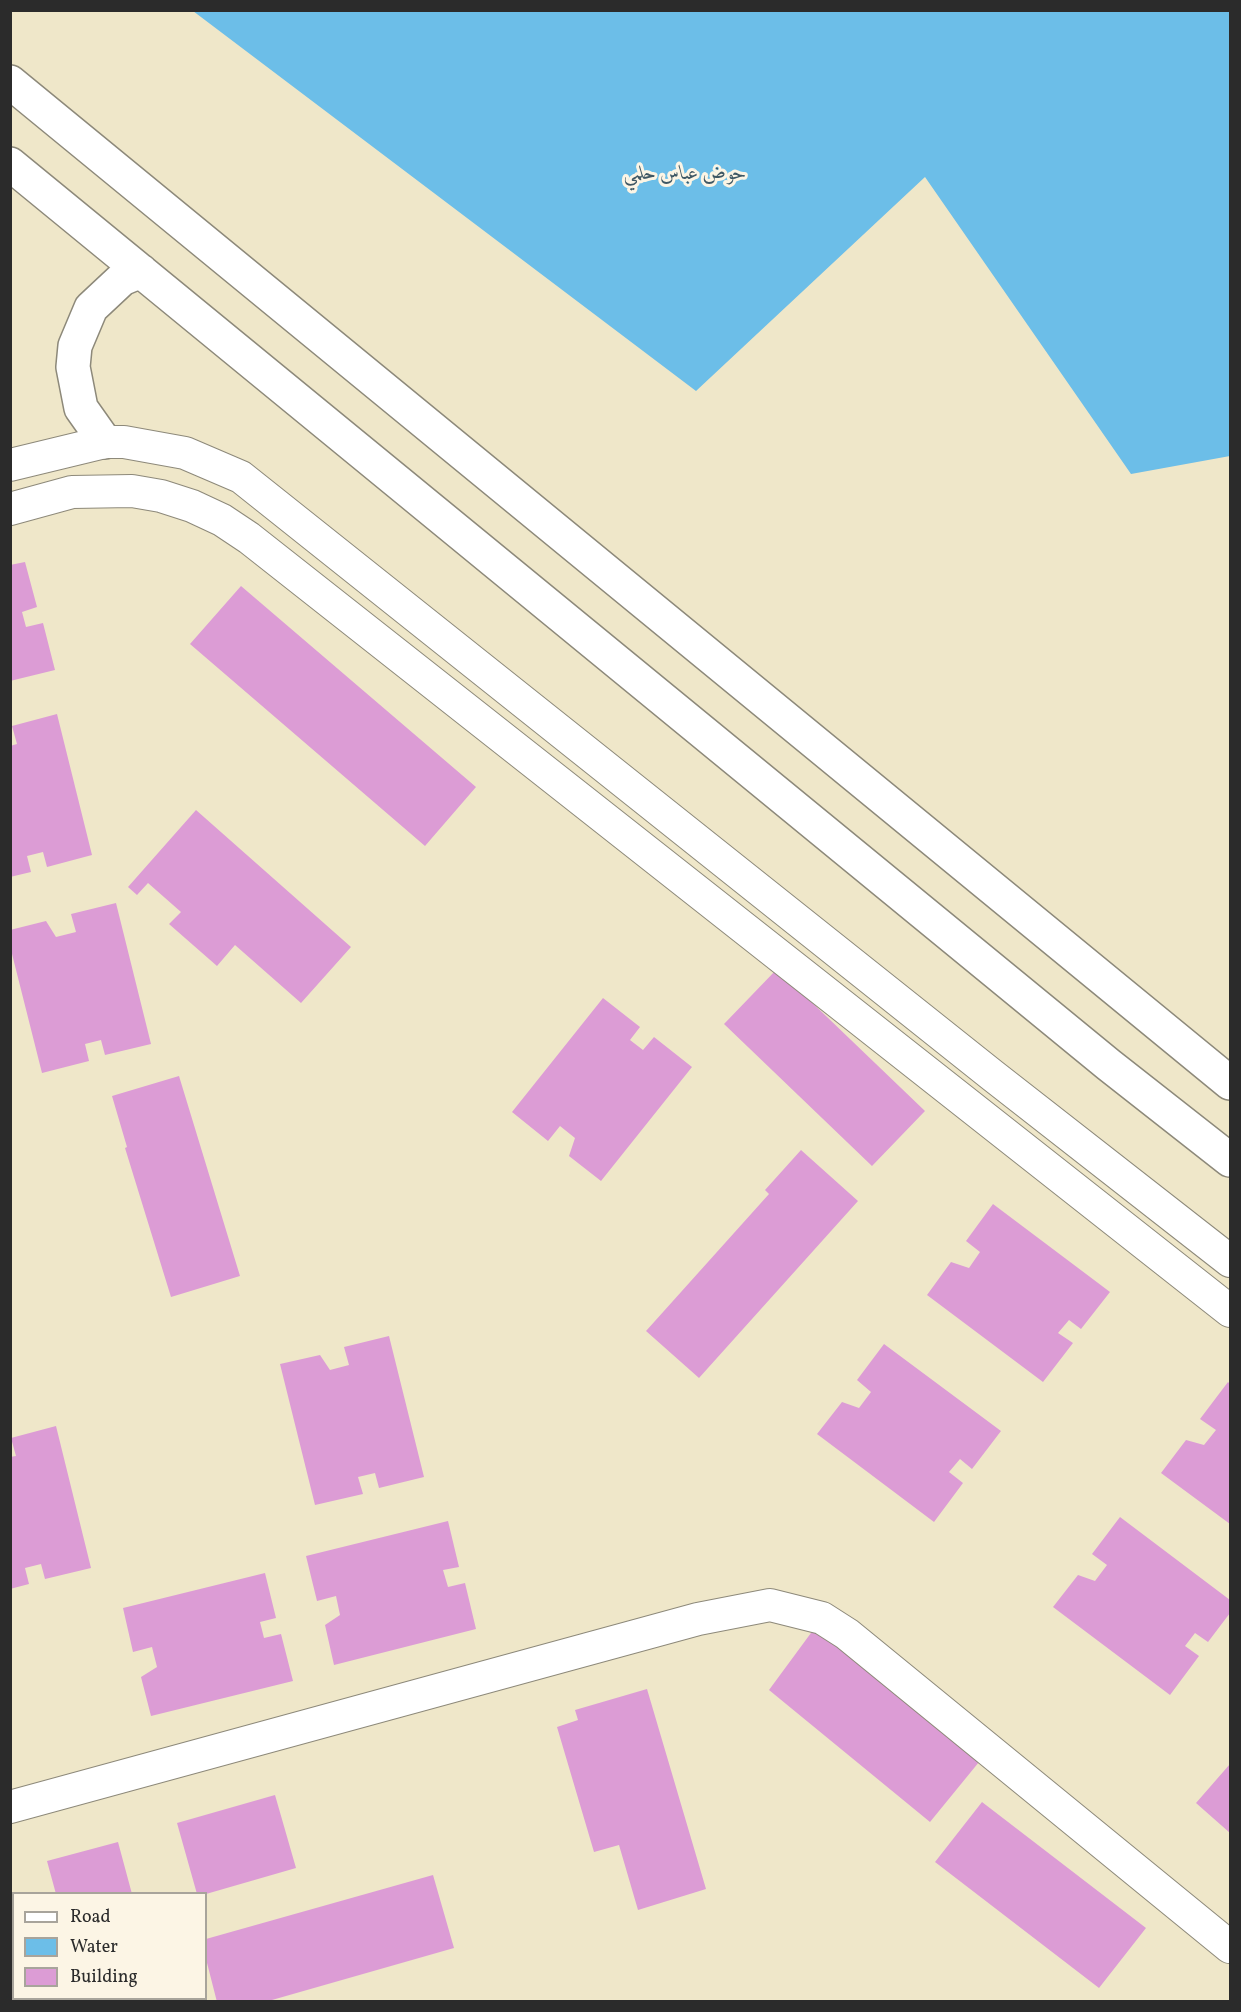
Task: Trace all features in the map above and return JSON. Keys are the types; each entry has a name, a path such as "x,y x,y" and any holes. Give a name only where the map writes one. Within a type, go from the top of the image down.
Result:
{"main road":[{"path":"10,82 1230,1083"},
{"path":"10,164 1090,1050 1230,1160"},
{"path":"105,442 81,408 73,367 75,346 91,308 122,279 141,271"}],"street":[{"path":"10,465 105,442 124,442 184,453 241,477 1230,1261"},
{"path":"10,509 72,492 132,491 182,503 222,520 249,538 1230,1311"},
{"path":"640,846 666,815"},
{"path":"10,1807 698,1619 770,1605 822,1618 847,1634 1230,1947"}],"water":[{"name":"حوض عباس حلمي","path":"193,11 1230,11 1230,456 1131,474 925,177 696,391"}],"building":[{"path":"25,562 37,607 22,612 26,627 43,623 55,670 10,681 10,565"},
{"path":"241,586 476,787 425,846 190,644"},
{"path":"57,714 92,855 47,867 43,852 27,856 31,872 10,877 10,746 17,744 12,726"},
{"path":"196,810 351,947 301,1003 235,945 217,966 169,924 181,912 148,883 137,895 128,887"},
{"path":"116,903 151,1044 105,1055 101,1040 85,1044 89,1061 42,1073 10,946 10,930 46,921 56,937 76,932 71,914"},
{"path":"777,969 925,1111 872,1166 724,1024"},
{"path":"603,998 640,1027 630,1040 643,1050 654,1037 692,1067 601,1181 569,1156 575,1138 560,1126 548,1141 512,1112"},
{"path":"179,1076 240,1276 171,1297 125,1148 127,1147 112,1096"},
{"path":"801,1150 858,1201 699,1378 646,1331 769,1194 765,1190"},
{"path":"993,1204 1110,1292 1081,1329 1069,1320 1058,1333 1073,1343 1043,1382 927,1295 951,1262 969,1268 980,1252 966,1241"},
{"path":"389,1336 424,1477 379,1488 375,1473 358,1477 363,1494 315,1505 280,1364 320,1355 330,1370 349,1365 344,1347"},
{"path":"884,1344 1001,1431 972,1469 960,1459 949,1472 963,1483 934,1522 817,1434 842,1402 859,1408 871,1392 857,1380"},
{"path":"1228,1382 1230,1384 1230,1524 1161,1473 1186,1440 1204,1445 1216,1430 1200,1419"},
{"path":"56,1426 91,1568 45,1579 41,1564 25,1568 29,1584 10,1589 10,1457 16,1456 11,1438"},
{"path":"1120,1517 1230,1600 1230,1613 1208,1642 1195,1633 1185,1646 1199,1656 1170,1695 1053,1607 1078,1575 1095,1581 1107,1565 1092,1554"},
{"path":"448,1521 459,1567 443,1570 448,1587 465,1583 476,1629 334,1665 325,1625 340,1615 336,1596 317,1601 306,1556"},
{"path":"265,1573 276,1618 260,1622 264,1638 281,1634 293,1681 151,1716 141,1677 157,1667 152,1647 133,1652 123,1608"},
{"path":"822,1618 979,1762 930,1822 769,1690"},
{"path":"647,1689 706,1889 638,1910 619,1845 594,1852 557,1727 578,1720 575,1710"},
{"path":"1230,1764 1230,1833 1196,1803"},
{"path":"275,1795 296,1868 207,1894 196,1892 177,1823"},
{"path":"982,1802 1146,1928 1099,1988 935,1862"},
{"path":"118,1842 131,1892 55,1892 47,1861"},
{"path":"433,1875 454,1948 265,2002 217,2002 207,1963 207,1939"},
{"path":"86,2000 162,2000 162,2002 86,2002"}]}
